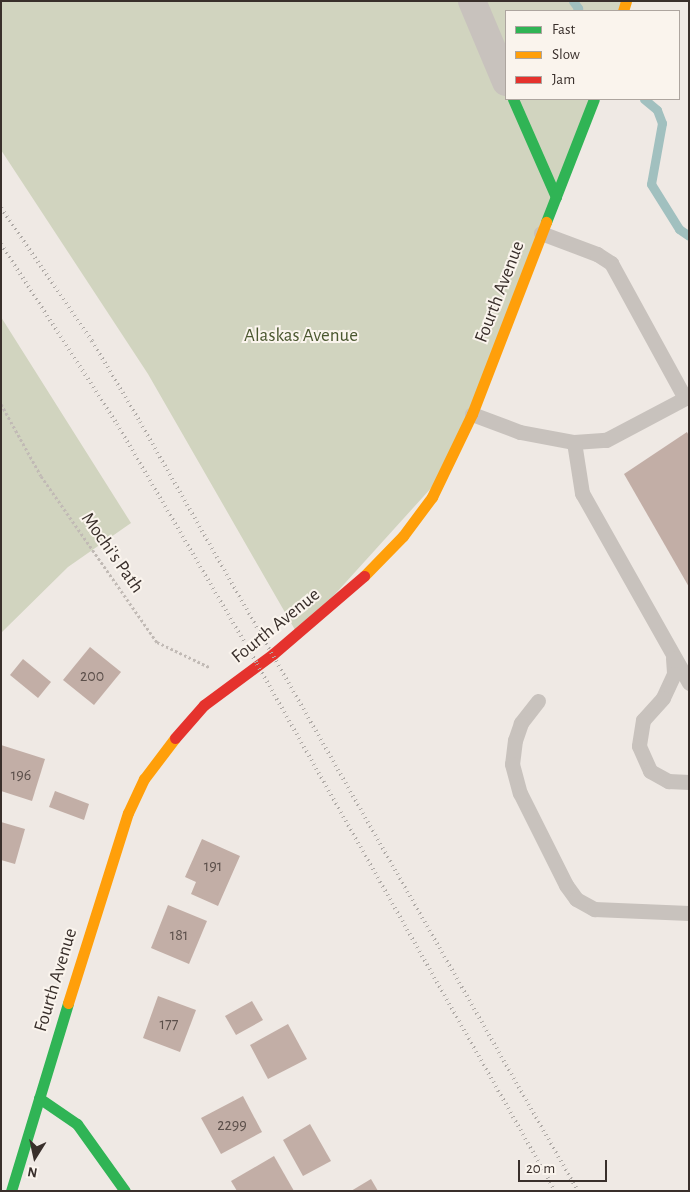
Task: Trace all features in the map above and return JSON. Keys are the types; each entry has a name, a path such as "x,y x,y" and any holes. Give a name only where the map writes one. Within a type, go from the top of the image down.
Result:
{"street":[{"path":"472,1 505,80"},
{"path":"514,100 556,197"},
{"name":"Fourth Avenue","path":"11,1191 128,813 160,755 204,705 359,581 403,536 432,497 472,414 594,100"},
{"path":"39,1098 77,1124 125,1191"}],"lane":[{"path":"472,414 520,432 574,442 606,440 687,397 611,263 597,254 542,233"},
{"path":"574,442 582,492 673,658 689,683"},
{"path":"673,658 674,674 663,698 643,720 639,746 650,771 668,781 689,782"},
{"path":"538,701 518,732 512,764 520,793 566,885 576,899 594,909 689,913"}],"path":[{"name":"Mochi's Path","path":"1,404 41,476 157,642 236,680"}],"green space":[{"name":"Alaskas Avenue","path":"1,1 628,1 625,10 505,10 505,100 596,100 452,465 298,635 148,374 1,150"},
{"path":"1,317 131,523 68,567 1,633"}],"building":[{"path":"687,432 689,436 689,587 624,474"},
{"path":"90,647 121,672 94,705 63,680"},
{"path":"23,659 51,682 38,698 10,675"},
{"path":"1,745 45,759 32,801 1,791"},
{"path":"55,791 89,804 84,820 49,807"},
{"path":"1,822 25,829 15,864 1,860"},
{"path":"202,839 240,856 218,906 191,894 196,882 185,877"},
{"path":"168,905 207,921 189,964 151,948"},
{"path":"158,996 196,1010 180,1052 143,1038"},
{"path":"252,1001 263,1020 236,1035 225,1016"},
{"path":"288,1024 307,1059 268,1079 250,1045"},
{"path":"243,1096 262,1132 221,1154 201,1118"},
{"path":"310,1124 331,1161 303,1176 283,1140"},
{"path":"274,1156 294,1191 237,1191 231,1181"},
{"path":"371,1179 378,1191 351,1191"}],"waterway":[{"path":"573,1 577,10"},
{"path":"645,100 657,110 662,123 651,184 679,229 689,236"}],"railway":[{"path":"1,208 92,341 140,422 578,1191"},
{"path":"1,244 117,424 257,664 555,1191"}],"traffic: fast":[{"path":"513,100 556,197"},
{"path":"546,222 594,100"},
{"path":"11,1191 68,1003"},
{"path":"39,1098 77,1124 125,1191"}],"traffic: slow":[{"path":"623,10 626,1"},
{"path":"364,576 403,536 432,497 472,414 546,222"},
{"path":"68,1003 128,813 144,779 175,738"}],"traffic: jam":[{"path":"175,738 204,705 273,654 364,576"}]}
